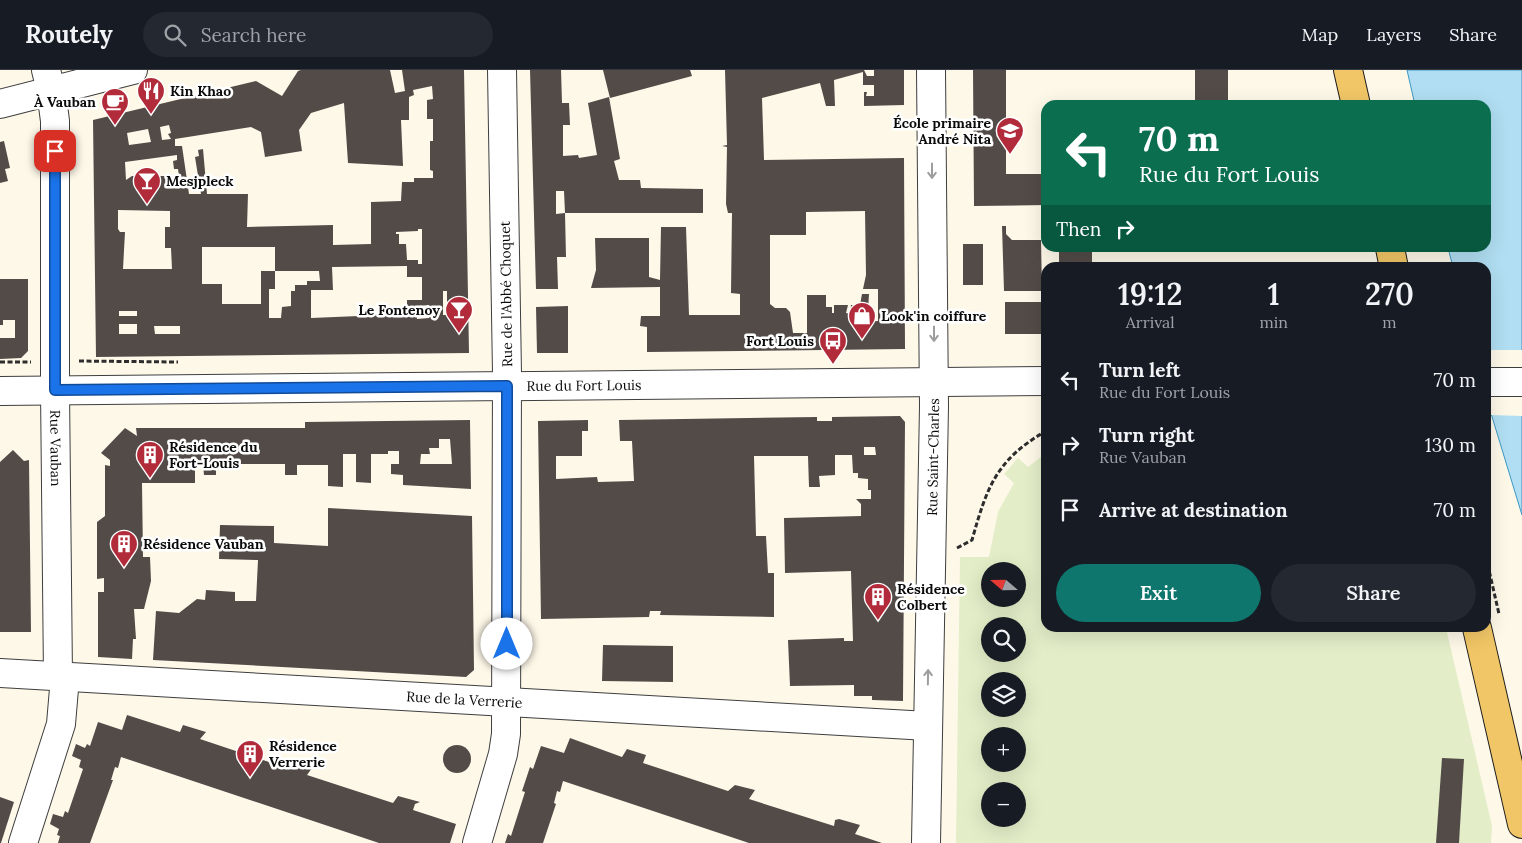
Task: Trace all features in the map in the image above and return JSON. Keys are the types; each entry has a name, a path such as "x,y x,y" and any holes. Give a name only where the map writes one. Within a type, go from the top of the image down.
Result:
{"main road":[{"path":"1348,70 1355,100"},
{"path":"1478,632 1522,821"}],"street":[{"path":"0,104 49,80 133,70"},
{"name":"Rue de l'Abbé Choquet","path":"477,843 505,745 507,702 507,386 502,70"},
{"name":"Rue Saint-Charles","path":"926,843 933,381 931,70"},
{"name":"Rue Vauban","path":"23,843 61,724 62,677 55,390 55,134 49,80"},
{"name":"Rue du Fort Louis","path":"0,391 1041,380"},
{"path":"1491,382 1522,382"},
{"name":"Rue de la Verrerie","path":"0,673 928,726"}],"path":[{"path":"931,548 957,548 972,540 980,511 991,484 1006,459 1025,444 1041,435"}],"green space":[{"path":"1041,457 1041,632 1447,632 1492,826 1491,843 956,843 960,557 989,557 998,512 1014,483 1004,474 1018,458 1028,467"}],"water":[{"path":"1407,70 1522,70 1522,515 1491,413 1491,262 1452,262 1449,252 1491,252 1491,100 1414,100"}],"pier":[{"path":"1491,350 1522,350 1522,416 1491,415"}],"building":[{"path":"390,70 395,93 405,91 402,70 464,70 469,353 96,357 93,120 256,81 282,96 298,71","holes":["432,86 433,99 427,100 427,119 433,119 433,141 430,141 430,170 433,171 433,178 414,178 414,182 402,182 401,201 371,202 371,244 333,245 333,225 247,227 248,194 207,194 203,149 198,150 199,156 195,157 201,194 189,194 182,146 175,146 175,139 251,127 261,132 265,157 302,151 299,130 311,113 344,103 348,163 403,166 401,120 409,120 409,97 414,95 413,90","169,125 171,133 168,134 171,139 162,140 160,127","148,129 151,142 129,145 127,133","177,155 177,160 173,161 174,169 178,169 179,176 132,176 126,180 125,162","118,210 170,211 170,227 165,227 165,248 171,248 172,269 123,269 125,232 120,232 118,229","418,229 422,229 422,264 418,264 418,260 407,260 406,244 399,244 399,234 396,234 396,232 418,231","202,247 275,247 275,271 261,271 261,304 222,304 222,284 202,284","407,266 407,277 422,277 422,300 407,300 407,314 311,318 311,290 333,290 332,267","275,271 319,271 320,281 307,281 307,285 295,285 295,291 291,291 291,306 282,307 281,318 269,318 269,289 275,289","443,291 447,291 447,307 450,315 443,315","429,305 429,318 417,319 417,306","119,311 137,311 137,316 119,316","119,324 137,324 137,334 119,334","154,326 180,326 180,334 155,334"]},
{"path":"530,70 561,70 562,103 569,103 570,125 563,125 563,156 578,155 579,158 597,155 588,103 609,97 620,159 614,161 619,180 640,180 641,188 703,189 703,213 565,213 566,257 557,257 558,289 536,289","holes":["556,191 564,191 565,213 556,214"]},
{"path":"603,70 690,70 692,76 610,98"},
{"path":"725,70 864,70 867,76 874,76 874,70 904,70 904,105 864,106 864,92 867,92 866,96 874,96 874,85 863,85 863,72 834,80 835,106 826,106 820,83 762,98 764,160 904,158 905,349 647,352 647,327 640,326 641,316 660,316 660,287 591,288 596,270 595,238 649,238 649,277 660,280 661,227 686,227 689,315 740,315 740,294 731,293 732,213 728,213 726,204 727,147 722,146 727,145","holes":["865,211 866,275 863,289 878,289 878,321 864,322 864,310 868,310 869,294 862,294 860,305 851,305 850,314 846,313 848,305 834,305 834,313 832,313 832,307 826,307 826,295 807,295 807,333 793,333 790,312 786,308 775,308 770,304 770,235 806,235 806,212"]},
{"path":"973,70 1006,70 1006,174 1041,174 1041,205 974,206"},
{"path":"1195,70 1228,70 1228,100 1195,100"},
{"path":"4,141 10,168 5,169 8,181 0,183 0,142"},
{"path":"1002,226 1006,226 1006,234 1012,240 1041,240 1041,291 1004,291"},
{"path":"963,244 983,244 983,285 963,285"},
{"path":"1059,252 1092,252 1092,262 1059,262"},
{"path":"0,279 28,279 28,351 21,358 0,359 0,338 15,338 15,320 3,320 3,325 0,325"},
{"path":"1005,302 1041,302 1041,334 1005,334"},
{"path":"568,306 568,353 537,353 536,307"},
{"path":"900,416 905,422 903,701 872,700 872,696 854,696 854,685 790,686 788,640 844,638 844,641 853,641 851,571 785,573 784,518 861,516 861,504 856,499 871,499 871,490 868,490 868,479 858,478 858,473 853,473 852,455 835,455 835,475 819,476 820,487 809,487 808,456 754,456 756,536 766,536 768,573 774,573 774,617 660,615 661,611 650,611 649,617 541,619 538,421 588,420 588,431 582,431 582,456 556,456 556,479 597,477 598,482 634,481 632,441 620,441 619,420 817,417 817,421 832,421 832,417","holes":["864,447 875,447 876,455 864,455"]},
{"path":"470,420 471,489 403,485 403,475 391,474 391,464 399,464 399,451 388,451 388,454 371,454 371,483 356,482 356,454 343,454 343,487 328,486 328,465 297,465 297,475 285,475 285,464 216,464 216,475 204,475 203,464 195,464 195,483 142,483 143,557 150,557 151,581 144,609 134,609 136,639 133,639 132,659 98,657 98,592 104,592 104,578 97,579 97,522 105,516 105,465 110,466 110,460 101,453 125,428 137,436 136,428 305,428 305,422","holes":["439,439 450,439 452,464 420,464 421,454 430,454 429,448 439,448"]},
{"path":"13,450 24,461 29,460 31,632 0,632 0,462"},
{"path":"328,508 472,516 474,670 466,677 153,660 156,611 179,613 197,599 205,600 206,590 235,592 235,601 256,601 258,560 219,559 220,525 274,526 274,543 328,546"},
{"path":"603,645 673,646 673,682 602,681"},
{"name":"Résidence Verrerie","path":"127,715 180,732 183,725 206,732 200,739 287,768 291,761 312,768 307,775 393,803 398,796 420,802 415,804 413,810 456,824 450,843 379,843 121,757 118,768 115,767 111,780 113,780 90,843 58,843 60,836 57,835 59,829 50,824 53,814 63,817 65,811 68,813 83,769 79,767 81,760 72,756 76,744 85,748 87,744 90,746 98,722 122,730"},
{"path":"570,738 622,757 627,749 646,755 643,763 728,791 735,785 755,790 749,799 834,826 835,820 839,819 860,825 855,834 882,843 749,843 563,781 560,792 557,791 554,803 556,804 543,843 505,843 508,834 511,836 525,792 522,791 530,767 533,769 541,746 564,753"},
{"path":"457,745 467,749 471,759 467,769 457,773 447,769 443,759 447,749"},
{"path":"1442,758 1464,759 1459,843 1436,843"},
{"path":"0,797 14,802 1,843 0,843"}],"place":[{"name":"Kin Khao","path":"151,115"},
{"name":"À Vauban","path":"115,126"},
{"name":"École primaire André Nita","path":"1010,155"},
{"name":"Mesjpleck","path":"147,205"},
{"name":"Le Fontenoy","path":"459,334"},
{"name":"Look'in coiffure","path":"862,340"},
{"name":"Fort Louis","path":"833,365"},
{"name":"Résidence du Fort-Louis","path":"150,479"},
{"name":"Résidence Vauban","path":"124,568"},
{"name":"Résidence Colbert","path":"878,621"},
{"name":"Résidence Verrerie","path":"250,778"}],"route":[{"path":"55,151 55,390 507,386 507,644"}]}
